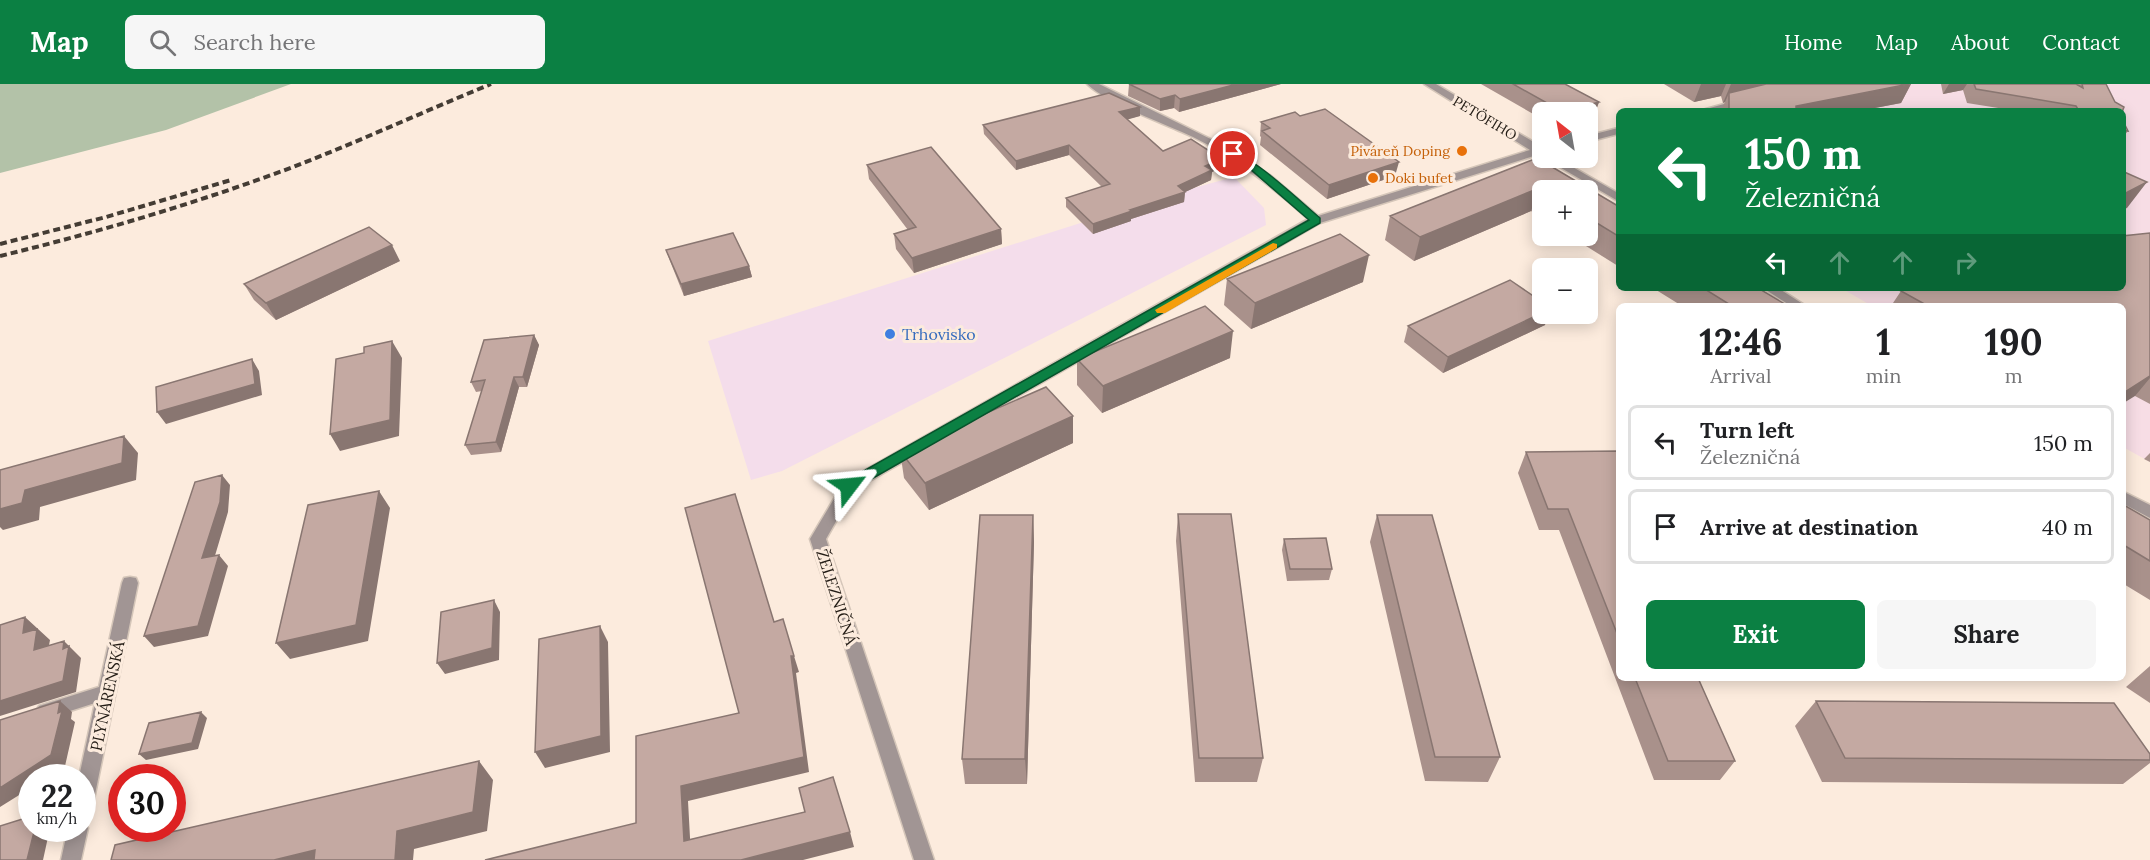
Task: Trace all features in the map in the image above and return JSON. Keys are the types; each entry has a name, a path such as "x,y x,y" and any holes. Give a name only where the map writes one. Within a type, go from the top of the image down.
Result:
{"street":[{"path":"1092,84 1131,107 1213,143 1252,166 1316,220"},
{"name":"PETÖFIHO","path":"1429,84 1532,146"},
{"path":"1717,108 1750,100"},
{"path":"1598,136 1616,132"},
{"name":"ŽELEZNIČNÁ","path":"924,860 818,539 849,486 1316,220 1532,154"},
{"path":"1567,168 1616,197"},
{"path":"1775,291 1795,303"},
{"path":"2126,498 2150,512"},
{"name":"PLYNÁRENSKÁ","path":"92,764 130,583"},
{"path":"33,715 108,692"},
{"path":"71,860 75,842"}],"shaded area":[{"path":"1896,84 2150,84 2150,462 2126,449 2126,303 1867,303 1846,291 2126,291 2126,108 1790,108"},
{"name":"Trhovisko","path":"1234,177 1264,208 1266,225 782,471 751,480 708,341 1175,193"}],"green space":[{"path":"0,84 291,84 166,130 0,173"}],"building":[{"path":"1129,84 1237,84 1180,99 1175,95 1160,99"},
{"path":"1513,84 1565,84 1599,102 1598,102 1545,102"},
{"path":"1766,84 1909,84 1796,106 1796,108 1729,108 1729,93"},
{"path":"1974,84 2076,84 2083,88 2082,84 2106,84 2115,102 2124,107 2077,108 1976,89"},
{"path":"1109,93 1140,107 1119,112 1163,151 1191,139 1211,152 1209,155 1217,161 1205,166 1212,170 1178,186 1185,192 1093,224 1066,198 1110,184 1069,145 1016,161 983,125"},
{"path":"1325,109 1399,162 1329,185 1262,131 1270,128 1261,122 1295,112 1300,116"},
{"path":"931,147 1001,229 912,258 894,234 916,227 867,165"},
{"path":"1532,160 1532,168 1554,168 1574,180 1532,180 1532,191 1420,237 1390,216"},
{"path":"2126,173 2147,182 2126,193"},
{"path":"1598,194 1616,205 1616,235 1598,224"},
{"path":"369,227 392,245 266,303 244,284"},
{"path":"733,233 749,266 681,284 666,250"},
{"path":"2150,233 2150,376 2126,391 2126,303 1923,303 1901,291 2126,291 2126,236"},
{"path":"1340,234 1369,255 1255,303 1227,279"},
{"path":"1510,280 1532,295 1532,318 1448,357 1408,326"},
{"path":"1708,291 1763,291 1783,303 1727,303"},
{"path":"1205,306 1233,331 1103,386 1077,359"},
{"path":"534,335 523,377 514,377 496,442 465,445 485,380 471,382 484,340"},
{"path":"392,341 390,420 330,434 336,359 364,353 364,347"},
{"path":"252,359 255,384 157,412 156,387"},
{"path":"1046,387 1073,416 925,483 900,451"},
{"path":"124,436 122,463 25,490 22,503 0,509 0,470"},
{"path":"1616,451 1616,631 1568,509 1548,509 1526,452"},
{"path":"222,475 220,502 202,558 219,555 198,626 144,636 195,482"},
{"path":"379,491 356,625 276,643 308,505"},
{"path":"735,494 774,622 783,619 794,656 791,656 804,757 681,786 684,841 805,812 799,788 833,777 850,832 741,860 485,860 636,823 636,736 739,713 685,508"},
{"path":"2126,506 2150,520 2150,561 2126,546"},
{"path":"1178,514 1231,514 1263,758 1199,758"},
{"path":"980,515 1033,515 1025,759 962,759"},
{"path":"1377,515 1432,515 1500,757 1435,757"},
{"path":"1326,538 1332,569 1290,569 1284,539"},
{"path":"494,600 492,648 437,663 441,612"},
{"path":"25,617 23,633 37,629 34,650 64,641 63,649 69,646 63,681 0,701 0,625"},
{"path":"600,626 601,736 535,752 539,639"},
{"path":"1636,681 1699,681 1735,761 1668,761"},
{"path":"60,701 58,713 62,711 51,755 37,764 18,764 18,776 0,788 0,720"},
{"path":"1816,701 2114,703 2150,754 2150,760 1845,758"},
{"path":"201,712 192,743 139,754 149,723"},
{"path":"479,761 473,812 397,831 395,860 314,860 315,850 274,860 111,860 115,845 128,842 186,842 186,829"},
{"path":"18,820 18,842 32,842 27,860 0,860 0,826"}],"railway":[{"path":"0,256 148,216 221,193 343,147 491,84"},
{"path":"0,244 106,217 231,180"}],"slow traffic":[{"path":"1161,310 1273,246"}],"place":[{"name":"Piváreň Doping","path":"1462,151"},
{"name":"Doki bufet","path":"1373,178"},
{"name":"Trhovisko","path":"890,334"}],"route":[{"path":"849,486 1316,220 1252,166 1233,154"}]}
